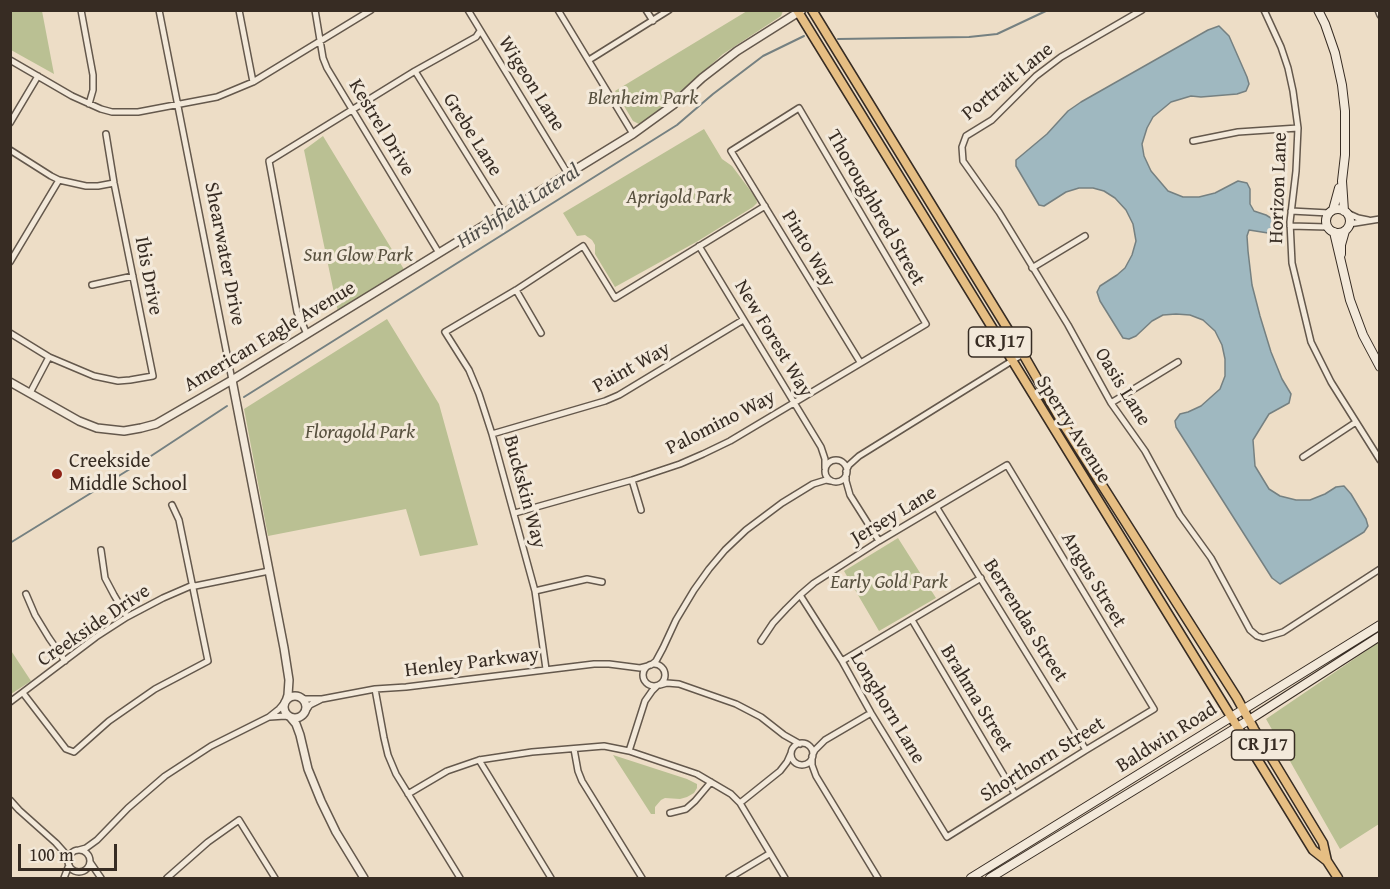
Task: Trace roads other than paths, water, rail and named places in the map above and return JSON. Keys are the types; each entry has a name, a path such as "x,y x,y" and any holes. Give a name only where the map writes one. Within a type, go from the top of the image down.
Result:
{"main road":[{"name":"Sperry Avenue","path":"812,10 1023,354 1062,422 1244,710 1323,843 1327,861 1338,879"},
{"path":"1318,10 1335,53 1342,85 1345,111 1342,181 1345,212"},
{"name":"Sperry Avenue","path":"799,11 1236,728 1312,850 1327,861"},
{"path":"1342,181 1326,219 1341,258 1350,300 1363,335 1380,367"},
{"path":"1331,211 1340,209 1349,217 1341,245 1341,258"},
{"path":"1331,229 1337,233 1347,228"},
{"name":"Baldwin Road","path":"971,879 1380,625"},
{"name":"Baldwin Road","path":"990,879 1249,720 1380,636"},
{"path":"980,879 1000,860"}],"street":[{"path":"81,10 93,75 93,90 89,104"},
{"name":"Shearwater Drive","path":"159,10 269,571 289,680 286,701"},
{"path":"239,10 253,82"},
{"name":"Kestrel Drive","path":"315,10 323,58 327,68 439,254"},
{"path":"10,60 72,96 101,109 124,113 138,112 217,97 253,82 371,10"},
{"name":"Wigeon Lane","path":"468,10 568,174"},
{"path":"558,10 633,134"},
{"path":"646,10 652,21"},
{"path":"589,60 669,10"},
{"name":"Portrait Lane","path":"962,147 966,136 992,120 1036,76 1061,57 1142,10"},
{"name":"Horizon Lane","path":"1264,10 1281,46 1293,91 1298,128 1290,226 1292,263 1311,342 1331,382 1380,460"},
{"path":"1378,10 1380,15"},
{"name":"American Eagle Avenue","path":"10,382 88,425 124,431 141,429 156,423 308,334 633,134 673,105 736,51 799,11"},
{"path":"308,334 297,312 269,161 476,37 480,31"},
{"name":"Grebe Lane","path":"415,72 504,214"},
{"path":"10,123 38,76"},
{"name":"Pinto Way","path":"799,108 731,152 860,362"},
{"name":"Thoroughbred Street","path":"799,108 926,324"},
{"path":"1193,141 1238,132 1298,128"},
{"name":"Ibis Drive","path":"49,357 106,379 130,380 153,376 106,135"},
{"name":"Oasis Lane","path":"962,147 963,161 999,212 1068,326 1111,403 1145,452 1180,515 1211,558 1250,630 1263,638 1283,632 1380,569"},
{"path":"10,150 59,180 86,186 114,183"},
{"path":"10,262 59,180"},
{"path":"541,333 516,290 583,246 615,298 765,206"},
{"path":"1291,211 1331,211"},
{"path":"1345,212 1370,220"},
{"path":"1347,228 1380,219"},
{"path":"1290,226 1331,229"},
{"path":"1032,268 1085,236"},
{"name":"New Forest Way","path":"699,246 821,447 825,469"},
{"path":"92,285 133,276"},
{"name":"Buckskin Way","path":"516,290 445,332 469,370 492,434 535,591 546,669"},
{"name":"Paint Way","path":"492,434 605,402 743,320"},
{"name":"Palomino Way","path":"515,513 632,480 703,454 730,441 926,324"},
{"path":"10,333 49,357 30,393"},
{"path":"825,469 826,476 832,481 841,480 849,465 859,456 1023,354"},
{"path":"1111,403 1178,362"},
{"path":"1303,457 1356,422"},
{"name":"New Forest Way","path":"821,447 837,460"},
{"path":"628,751 645,701 647,688 644,671 656,661 676,620 709,569 725,550 758,520 813,484 822,475 830,461 859,456"},
{"path":"837,460 843,463 850,495"},
{"name":"Jersey Lane","path":"761,641 773,623 800,595 832,571 1006,465"},
{"name":"Angus Street","path":"1006,465 1154,709"},
{"path":"632,480 641,510"},
{"path":"813,484 826,480 839,484 850,495 879,542"},
{"path":"22,693 66,750 71,752 78,750 110,721 155,689 208,660 179,520 172,505"},
{"name":"Berrendas Street","path":"937,508 1086,750"},
{"path":"101,550 105,578 127,617"},
{"name":"Creekside Drive","path":"10,702 96,637 163,598 193,585 269,571"},
{"path":"842,661 981,578"},
{"path":"535,591 587,579 602,582"},
{"path":"26,594 44,631 65,661"},
{"name":"Longhorn Lane","path":"800,595 947,837"},
{"name":"Brahma Street","path":"912,620 1015,794"},
{"path":"659,686 665,677 661,663 663,648"},
{"name":"Henley Parkway","path":"299,697 322,699 375,689 546,669 602,664 643,668 650,665"},
{"path":"650,665 657,665 679,684"},
{"path":"627,667 639,673 651,686 659,686"},
{"name":"Shearwater Drive","path":"289,680 299,697"},
{"path":"645,701 659,686 667,683 679,684 744,708 811,750 812,765 816,776 878,879"},
{"path":"375,689 388,754 396,774 459,879"},
{"path":"66,879 70,855 97,840 141,796 178,767 230,735 269,717 293,696 299,697 305,704 300,735"},
{"name":"Henley Parkway","path":"305,712 310,705 322,699"},
{"path":"286,701 284,710 296,724 308,769 321,801 336,832 364,879"},
{"name":"Shorthorn Street","path":"947,837 1154,709"},
{"path":"269,717 300,717 305,712"},
{"path":"740,803 780,771 794,746 825,740 871,713"},
{"path":"784,735 792,759 816,776"},
{"path":"780,771 809,763 815,750 825,740"},
{"path":"408,794 447,771 479,760 532,752 604,746 628,751 697,774 731,794 740,803 785,879"},
{"path":"574,749 582,781 642,879"},
{"path":"479,760 551,879"},
{"path":"670,813 686,809 711,782"},
{"path":"10,800 56,843 73,870 101,879"},
{"path":"167,879 208,842 239,820 275,879"},
{"path":"66,879 88,868 90,852 97,840"},
{"path":"56,843 86,853 101,879"},
{"path":"729,879 769,854"}],"water":[{"path":"1219,26 1229,36 1247,77 1249,84 1246,91 1237,94 1191,96 1171,102 1153,117 1147,128 1142,144 1144,156 1151,171 1168,191 1183,197 1199,197 1215,193 1238,181 1247,183 1250,189 1250,204 1254,211 1274,220 1274,228 1268,233 1249,230 1248,251 1252,285 1260,316 1271,352 1291,394 1289,403 1269,414 1253,440 1255,466 1269,489 1280,496 1296,500 1310,500 1336,487 1344,486 1366,519 1368,526 1364,532 1280,584 1272,578 1176,427 1175,421 1180,414 1201,406 1220,389 1225,376 1225,359 1222,345 1215,331 1203,320 1190,315 1176,314 1163,315 1152,321 1136,336 1129,339 1123,338 1100,301 1097,292 1100,286 1125,268 1132,255 1136,241 1133,224 1126,210 1115,198 1104,191 1093,188 1079,188 1066,192 1044,206 1039,205 1016,166 1016,160 1047,134 1068,111 1081,102 1208,30"}],"waterway":[{"name":"Hirshfield Lateral","path":"838,39 969,37 997,34 1048,10"},
{"name":"Hirshfield Lateral","path":"244,397 677,125 763,56 804,36"},
{"path":"10,543 227,406"}],"place":[{"name":"Creekside Middle School","path":"57,474"}],"park label":[{"name":"Blenheim Park","path":"643,99"},
{"name":"Aprigold Park","path":"679,198"},
{"name":"Sun Glow Park","path":"358,256"},
{"name":"Floragold Park","path":"360,433"},
{"name":"Early Gold Park","path":"889,583"}]}
